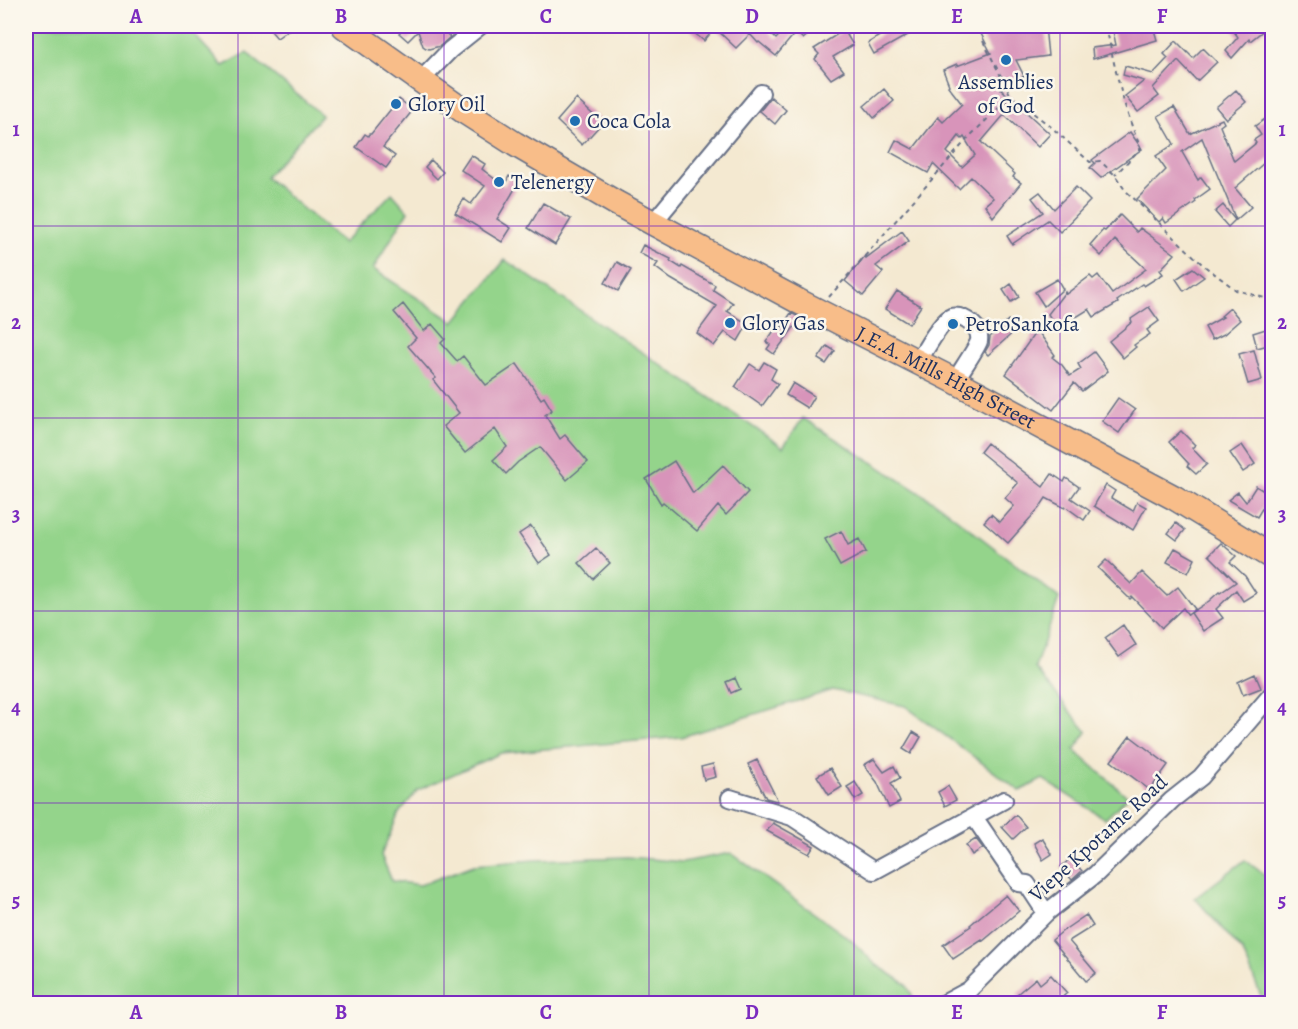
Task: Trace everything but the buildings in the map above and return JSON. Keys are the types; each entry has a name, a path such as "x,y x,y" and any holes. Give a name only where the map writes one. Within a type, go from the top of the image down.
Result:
{"highway":[{"name":"J.E.A. Mills High Street","path":"344,26 465,112 515,144 653,224 1175,498 1272,557"}],"street":[{"path":"421,80 450,50 480,26"},
{"path":"653,224 760,93"},
{"path":"918,362 946,320 953,316 961,317 974,325 979,341 955,381"},
{"name":"Viepe Kpotame Road","path":"943,1004 969,990 1046,913 1096,874 1172,800 1201,777 1272,694"},
{"path":"730,798 792,817 873,872 1004,801"},
{"path":"974,817 1019,883 1027,884 1046,913"}],"path":[{"path":"1106,26 1118,85 1141,148 1115,175"},
{"path":"983,41 1011,96 1050,126 1090,162 1100,161 1115,175 1125,190 1203,265 1236,290 1272,300"},
{"path":"817,310 969,137 1011,96"}],"green space":[{"path":"26,26 186,26 223,66 247,53 322,115 266,177 343,243 392,193 408,211 373,269 454,322 505,260 783,447 803,418 939,505 1059,598 1035,668 1087,732 1074,750 1128,797 1105,819 1043,779 1020,791 905,706 833,690 681,737 501,753 418,790 399,813 381,855 392,881 420,885 474,865 535,860 628,857 683,862 731,853 851,940 875,964 906,984 916,1003 26,1003"},
{"path":"1245,860 1269,878 1272,876 1272,1003 1264,1003 1243,952 1195,898"}],"place":[{"name":"Assemblies of God","path":"1006,60"},
{"name":"Glory Oil","path":"396,104"},
{"name":"Coca Cola","path":"575,121"},
{"name":"Telenergy","path":"499,182"},
{"name":"Glory Gas","path":"730,323"},
{"name":"PetroSankofa","path":"953,324"}]}
